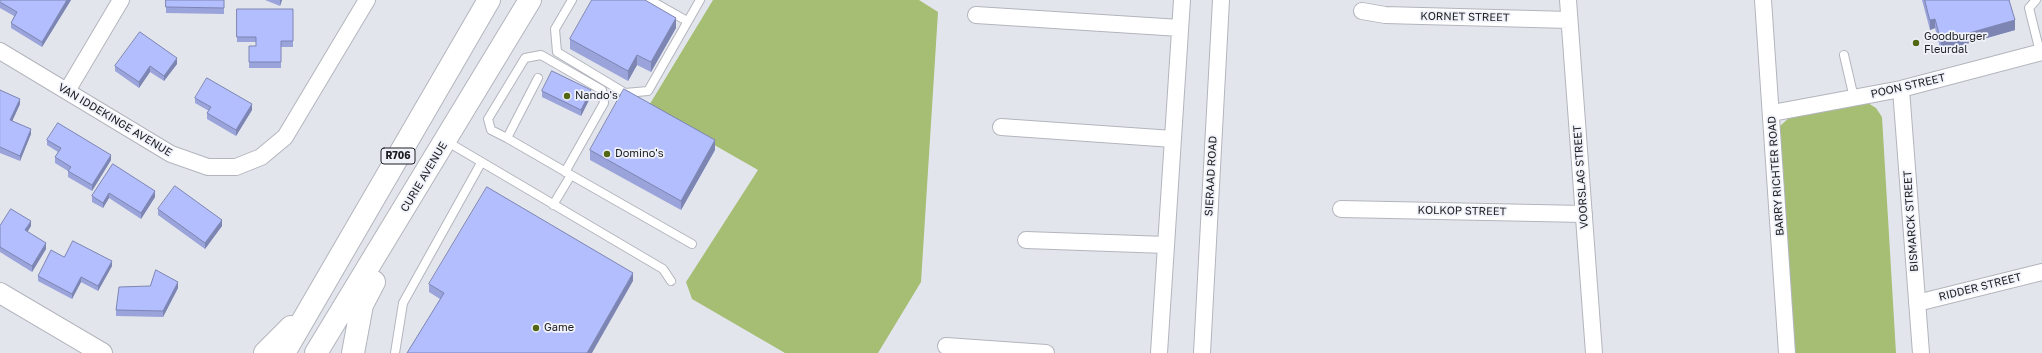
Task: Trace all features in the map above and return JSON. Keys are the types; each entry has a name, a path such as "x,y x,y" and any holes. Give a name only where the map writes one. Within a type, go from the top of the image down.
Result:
{"main road":[{"name":"R706","path":"284,353 306,312 489,0"},
{"name":"CURIE AVENUE","path":"316,353 446,141 530,0"},
{"path":"353,353 362,305 431,179 446,141"},
{"path":"265,353 306,312"}],"street":[{"path":"66,91 121,0"},
{"name":"VAN IDDEKINGE AVENUE","path":"0,51 171,154 208,167 236,167 261,157 285,137 367,0"},
{"path":"1159,353 1182,0"},
{"name":"SIERAAD ROAD","path":"1202,353 1221,0"},
{"name":"VOORSLAG STREET","path":"1568,0 1594,353"},
{"name":"BARRY RICHTER ROAD","path":"1763,0 1788,353"},
{"name":"KORNET STREET","path":"1362,11 1385,15 1569,20"},
{"path":"976,15 1180,28"},
{"name":"POON STREET","path":"1772,113 1901,89 2041,52"},
{"name":"BISMARCK STREET","path":"1901,89 1921,353"},
{"path":"1001,127 1173,138"},
{"name":"KOLKOP STREET","path":"1341,209 1584,214"},
{"path":"1026,240 1166,245"},
{"name":"RIDDER STREET","path":"1918,303 2042,272"},
{"path":"0,293 102,353"},
{"path":"946,346 1046,353"}],"lane":[{"path":"572,0 555,29 557,52 625,93 648,91 700,0"},
{"path":"650,0 687,21"},
{"path":"2036,0 2029,8 2041,52"},
{"path":"553,205 568,173 604,103 602,90 541,55 525,58 488,120 491,130 507,138 568,173 692,244"},
{"path":"1844,55 1854,98"},
{"path":"507,138 538,78"},
{"path":"446,141 662,269 671,281"},
{"path":"395,353 403,303 482,163"}],"green space":[{"path":"713,0 919,0 938,12 921,282 878,353 785,353 692,299 686,282 758,170 648,107"},
{"path":"1868,103 1876,108 1882,117 1896,353 1788,353 1776,136 1780,126 1790,117"}],"building":[{"path":"1,0 67,0 42,42 11,23 17,12 0,2"},
{"path":"166,0 224,0 224,8 166,7"},
{"path":"592,0 645,0 676,18 651,62 637,55 628,71 570,39"},
{"path":"1925,0 2009,0 2015,20 1941,41 1935,19 1930,20"},
{"path":"237,9 293,9 293,41 281,41 281,62 249,62 249,46 256,46 256,37 237,37"},
{"path":"140,32 177,58 164,76 150,66 139,82 115,66"},
{"name":"Nando's","path":"552,71 591,90 581,110 542,91"},
{"path":"207,78 252,104 236,130 207,113 211,107 195,98"},
{"path":"624,89 715,140 681,201 590,150"},
{"path":"0,90 20,99 10,120 31,129 20,156 0,147"},
{"path":"58,123 111,155 92,185 68,171 71,167 55,157 61,148 47,140"},
{"path":"113,164 155,191 141,213 109,193 103,203 92,196"},
{"path":"175,186 222,220 205,243 158,209"},
{"path":"487,187 633,273 587,353 407,353 444,293 429,284"},
{"path":"11,209 31,221 25,230 46,243 32,266 0,247 0,226"},
{"path":"73,241 112,261 98,286 81,277 72,294 38,276 51,250 64,257"},
{"path":"156,270 178,282 163,311 116,310 119,287 150,286"}],"place":[{"name":"Goodburger Fleurdal","path":"1916,43"},
{"name":"Nando's","path":"567,96"},
{"name":"Domino's","path":"607,154"},
{"name":"Game","path":"536,328"}]}
